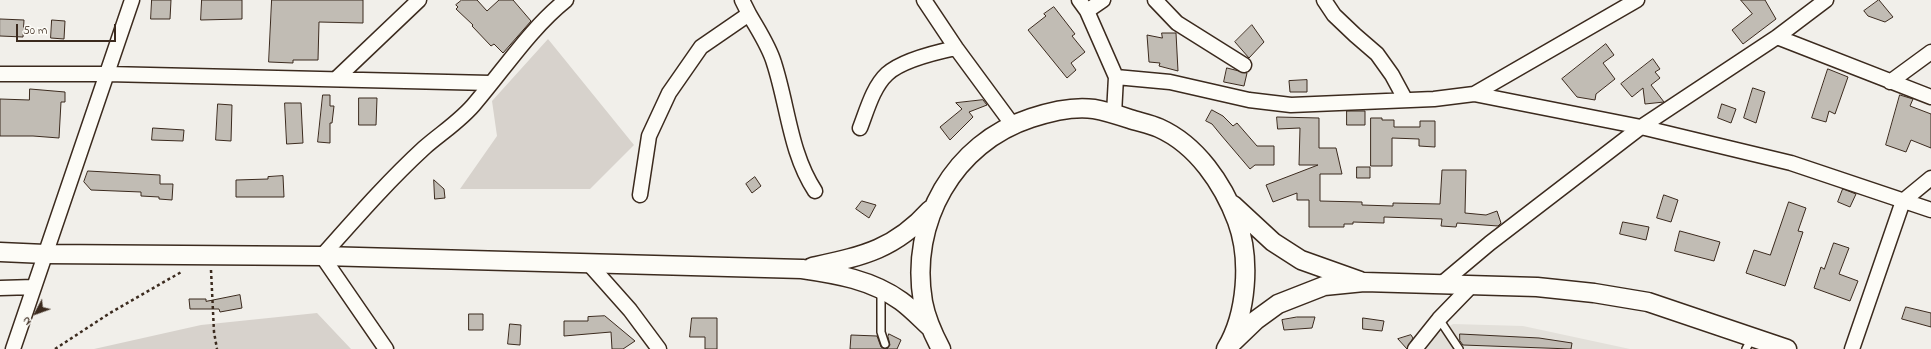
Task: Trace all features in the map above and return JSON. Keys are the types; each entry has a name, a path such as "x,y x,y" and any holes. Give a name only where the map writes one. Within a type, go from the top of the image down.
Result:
{"street":[{"path":"13,349 132,0"},
{"path":"336,79 419,0"},
{"path":"322,256 387,184 424,148 476,103 490,83 555,9 566,0"},
{"path":"742,0 763,37 774,61 797,154 805,176 815,191"},
{"path":"924,0 956,48 1012,124"},
{"path":"1079,0 1087,12 1116,77 1114,114"},
{"path":"1087,12 1103,0"},
{"path":"1155,0 1177,23 1244,65"},
{"path":"1324,0 1334,14 1354,35 1378,54 1392,75 1405,100"},
{"path":"1474,94 1637,0"},
{"path":"1440,285 1490,243 1641,127 1777,37 1826,0"},
{"path":"640,195 649,136 669,93 701,47 749,14"},
{"path":"1777,37 1931,98"},
{"path":"860,128 876,89 888,73 928,55 956,48"},
{"path":"1890,82 1931,52"},
{"path":"0,74 107,74 490,83"},
{"path":"1116,77 1170,82 1206,88 1250,100 1291,105 1434,99 1474,94 1641,127 1792,163 1931,210"},
{"path":"941,349 931,328 923,302 920,280 924,235 933,207 947,181 965,158 987,139 1012,124 1052,111 1093,109 1159,128 1182,143 1202,161 1219,182 1230,202 1241,232 1246,271 1241,312 1227,348"},
{"path":"1852,349 1902,201 1931,178"},
{"path":"1230,202 1273,242 1301,260 1364,282"},
{"path":"802,269 869,253 887,246 906,234 933,207"},
{"path":"0,252 45,254 322,256 590,265 802,269 858,280 881,290 901,301 931,328"},
{"path":"322,256 386,349"},
{"path":"590,265 630,310 660,349"},
{"path":"1227,348 1256,320 1278,304 1324,286 1364,282 1562,289 1648,302 1749,344 1787,349"},
{"path":"1415,349 1439,319 1472,285"},
{"path":"0,288 34,287"}],"lane":[{"path":"881,290 881,332 885,344"},
{"path":"1439,319 1459,349"}],"path":[{"path":"55,349 110,313 210,256 214,332 218,349"}],"shaded area":[{"path":"548,39 634,145 590,189 460,189 497,136 492,101"},
{"path":"317,313 351,349 94,349 201,325"},
{"path":"1453,324 1523,326 1630,349 1417,349 1421,344"}],"building":[{"path":"152,0 171,0 170,19 151,19"},
{"path":"202,0 242,0 242,19 201,20"},
{"path":"272,0 363,0 363,23 319,22 318,60 293,60 293,63 269,62"},
{"path":"462,0 477,0 487,11 499,0 513,0 531,21 503,53 494,44 491,46 472,26 473,25 456,9 458,7 456,5"},
{"path":"1741,0 1765,0 1776,19 1743,44 1732,30 1752,14"},
{"path":"1879,0 1893,17 1885,22 1868,16 1864,11"},
{"path":"1054,7 1075,34 1072,36 1085,52 1071,63 1076,70 1067,78 1028,30 1046,16 1044,14"},
{"path":"0,19 24,20 23,37 0,36"},
{"path":"52,20 65,21 64,39 51,38"},
{"path":"1252,25 1264,42 1249,58 1235,42"},
{"path":"1162,33 1176,33 1178,71 1159,66 1160,63 1149,62 1147,35 1162,38"},
{"path":"1606,44 1614,55 1603,63 1615,79 1596,94 1595,100 1577,97 1562,79"},
{"path":"1653,59 1660,69 1655,72 1660,78 1651,85 1664,102 1645,104 1643,88 1632,97 1621,84"},
{"path":"1227,68 1247,73 1244,86 1224,82"},
{"path":"1828,69 1848,77 1835,114 1829,111 1826,122 1812,118"},
{"path":"1307,80 1307,92 1290,92 1289,81"},
{"path":"1753,88 1765,92 1756,123 1744,118"},
{"path":"30,89 65,92 65,102 61,102 59,138 0,136 0,99 29,100"},
{"path":"323,95 330,95 330,106 334,106 332,123 330,123 330,143 318,142"},
{"path":"1900,95 1913,99 1910,106 1931,114 1931,148 1911,140 1906,152 1886,145"},
{"path":"359,98 377,98 376,125 359,125"},
{"path":"983,100 987,105 969,112 973,117 950,140 940,127 962,109 956,103"},
{"path":"285,103 301,103 303,143 287,144"},
{"path":"218,104 232,105 231,141 216,140"},
{"path":"1722,104 1736,109 1731,123 1718,118"},
{"path":"1212,110 1223,116 1233,126 1237,123 1257,146 1274,146 1274,165 1255,165 1250,169 1212,124 1206,121"},
{"path":"1347,111 1365,111 1365,125 1347,125"},
{"path":"1277,117 1319,118 1319,148 1336,148 1342,174 1320,174 1320,201 1362,202 1362,205 1393,206 1393,203 1440,204 1442,170 1466,170 1465,213 1486,215 1497,211 1501,223 1498,226 1457,223 1456,227 1441,226 1442,219 1384,217 1384,223 1353,222 1353,224 1344,224 1344,227 1309,227 1309,200 1297,200 1297,193 1273,202 1266,185 1318,165 1299,165 1300,128 1278,129"},
{"path":"1371,118 1394,120 1394,127 1420,127 1420,121 1435,121 1435,147 1419,146 1419,139 1392,138 1392,166 1371,166"},
{"path":"153,128 184,130 183,141 152,140"},
{"path":"1357,167 1370,167 1370,178 1357,178"},
{"path":"88,171 160,175 160,184 173,184 172,200 159,199 159,197 141,196 141,192 91,190 84,182"},
{"path":"283,176 284,197 236,197 236,180 268,179 268,177"},
{"path":"755,177 761,186 752,193 746,184"},
{"path":"434,180 444,189 445,198 435,199"},
{"path":"1843,189 1856,194 1850,207 1838,202"},
{"path":"1664,195 1678,200 1671,222 1657,218"},
{"path":"862,201 876,205 869,218 856,209"},
{"path":"1789,202 1806,208 1798,231 1803,232 1785,286 1746,273 1754,250 1770,255"},
{"path":"1623,222 1649,227 1646,240 1620,234"},
{"path":"1680,231 1720,242 1714,261 1675,251"},
{"path":"1834,243 1849,248 1839,274 1858,281 1850,301 1814,288 1821,267 1824,269"},
{"path":"240,295 242,308 220,312 219,309 190,309 189,299 206,299 206,301"},
{"path":"1906,307 1931,313 1931,327 1902,319"},
{"path":"469,314 483,314 483,330 469,330"},
{"path":"605,316 635,341 623,349 612,349 611,332 564,336 564,321 588,321 588,317"},
{"path":"1297,317 1315,317 1312,328 1284,330 1282,320"},
{"path":"692,318 717,318 717,349 705,349 705,337 690,337"},
{"path":"1363,318 1384,321 1382,331 1363,329"},
{"path":"510,324 521,325 520,345 508,344"},
{"path":"889,334 901,340 897,349 887,349 890,345 888,337"},
{"path":"1460,334 1539,338 1572,343 1571,349 1463,345 1460,341"},
{"path":"851,335 877,336 881,347 887,349 850,349"},
{"path":"1411,335 1413,338 1407,349 1398,339"}]}
